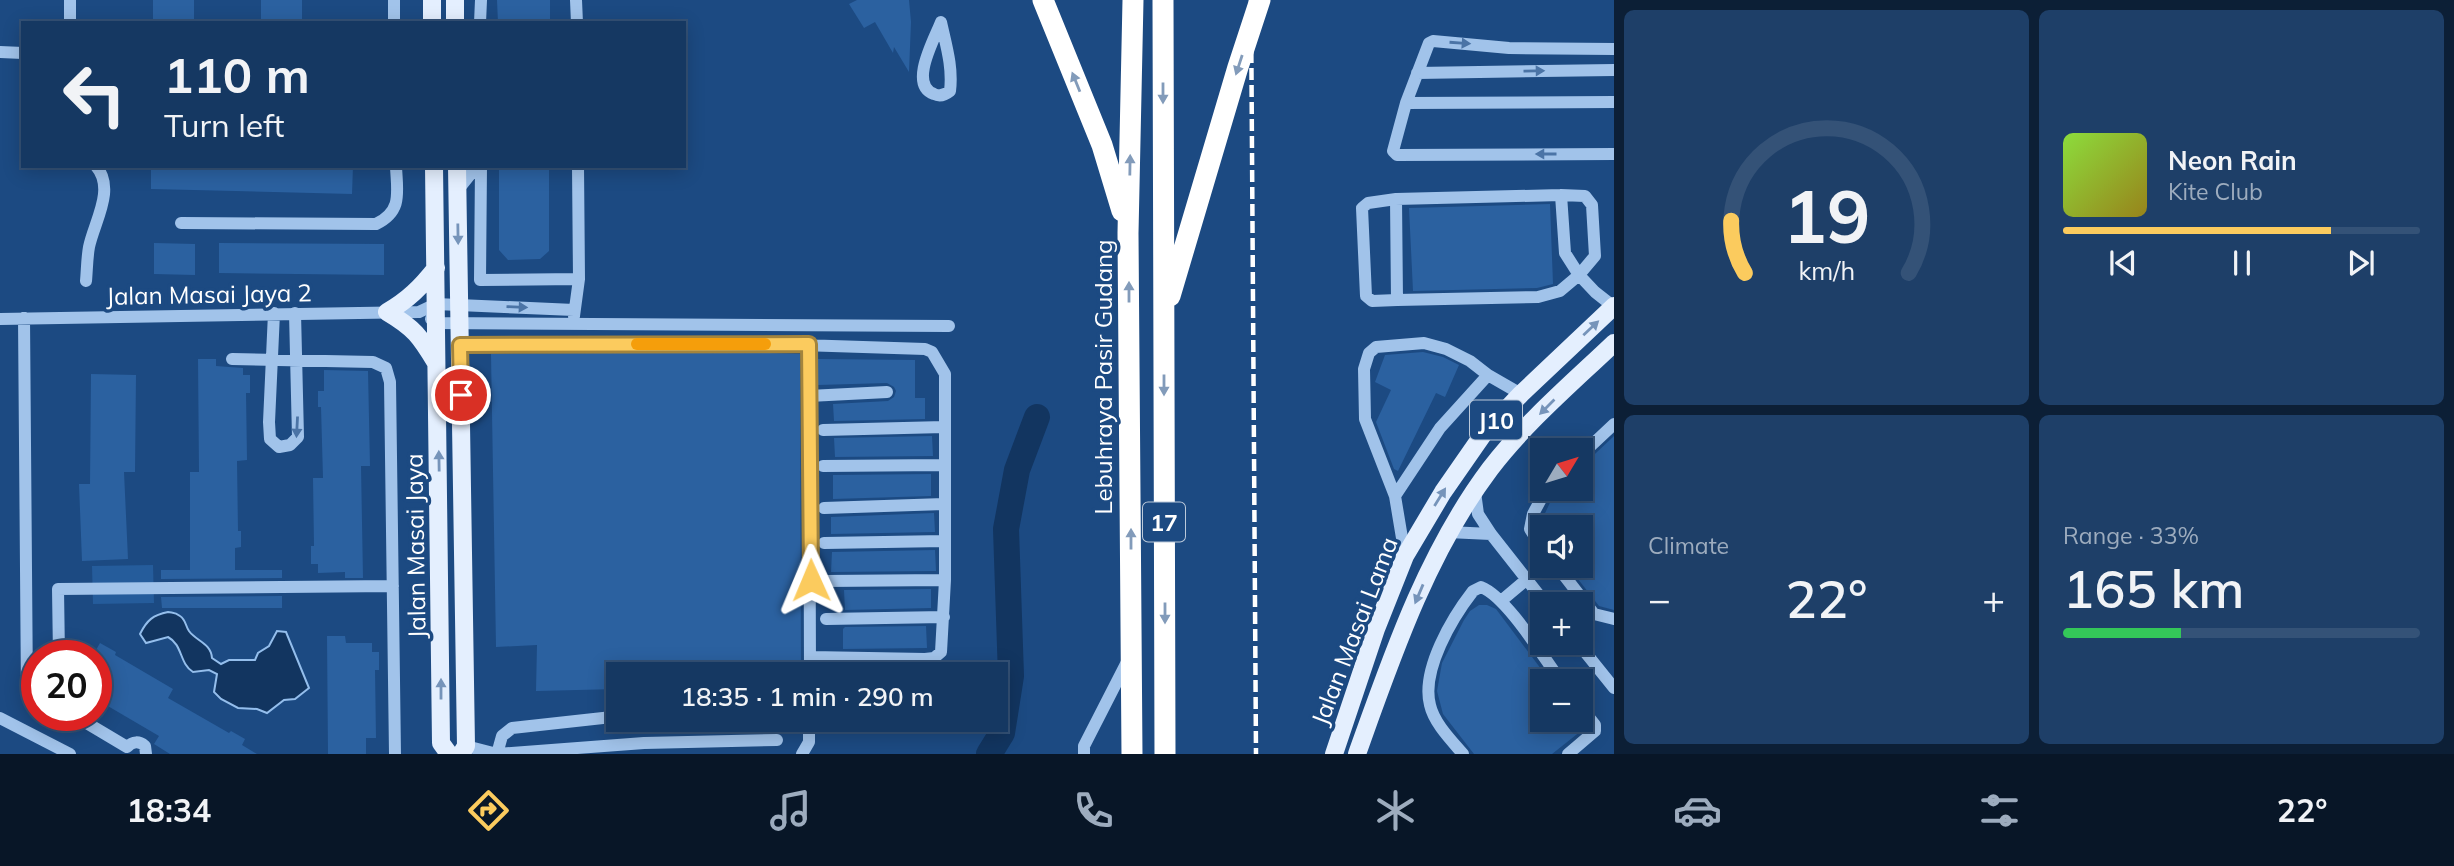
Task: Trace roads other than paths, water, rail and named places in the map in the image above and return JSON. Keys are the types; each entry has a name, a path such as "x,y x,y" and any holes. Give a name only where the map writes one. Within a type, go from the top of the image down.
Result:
{"highway":[{"path":"1042,0 1102,145 1128,233"},
{"name":"Lebuhraya Pasir Gudang","path":"1132,754 1128,233 1133,0"},
{"name":"17","path":"1163,0 1165,754"},
{"path":"1163,317 1260,0"}],"main road":[{"path":"432,0 432,21"},
{"path":"455,0 455,21"},
{"name":"Jalan Masai Jaya","path":"434,168 441,743 459,752 460,345 457,168"},
{"path":"436,268 415,294 387,312 420,335 437,366"},
{"name":"Jalan Masai Lama","path":"1334,754 1376,629 1405,556 1443,492 1483,433 1614,306"},
{"name":"Jalan Masai Lama","path":"1357,754 1398,643 1448,532 1512,443 1614,343"}],"street":[{"path":"69,21 70,0"},
{"path":"394,0 394,21"},
{"path":"481,0 481,21"},
{"path":"576,0 576,21"},
{"path":"941,22 951,63 951,82 950,91 938,96 930,93 924,86 922,77 924,63 941,22"},
{"path":"1614,49 1509,47 1433,41 1425,48 1393,151 1397,155 1614,154"},
{"path":"0,52 21,53"},
{"path":"1416,73 1614,70"},
{"path":"1406,103 1614,102"},
{"path":"86,281 89,248 104,196 104,178 97,168"},
{"path":"181,223 376,224 388,217 397,205 396,168"},
{"path":"457,191 477,168"},
{"path":"479,168 480,280 579,279"},
{"path":"574,323 579,279 578,168"},
{"path":"1561,195 1565,253 1579,275 1614,306"},
{"path":"1585,196 1592,205 1595,256 1579,275 1552,295 1372,301 1366,296 1362,208 1368,203 1396,198 1585,196"},
{"path":"1396,198 1396,300"},
{"path":"436,313 574,310"},
{"path":"274,313 270,439 279,447 290,445 298,437 295,313"},
{"path":"436,313 574,323 949,326"},
{"name":"Jalan Masai Jaya 2","path":"0,318 436,313"},
{"path":"24,318 27,640"},
{"path":"1405,556 1395,496 1364,419 1364,369 1369,353 1376,347 1424,343 1446,349 1469,361 1521,394"},
{"path":"460,345 809,344 925,349 933,352 945,374 945,580 941,652 934,658 905,660 811,657"},
{"path":"809,344 808,396 816,430 818,543 818,619 811,662"},
{"path":"232,359 373,362 386,368 390,382 395,754"},
{"path":"1395,496 1440,428 1488,375"},
{"path":"808,396 887,392"},
{"path":"1593,444 1614,424"},
{"path":"816,430 944,427"},
{"path":"817,466 944,465"},
{"path":"1475,492 1478,514 1537,592"},
{"path":"817,508 944,504"},
{"path":"1448,532 1491,534"},
{"path":"818,543 945,541"},
{"path":"1566,578 1594,614 1614,619"},
{"path":"1501,601 1527,579"},
{"path":"818,581 945,580"},
{"path":"59,640 58,589 393,586"},
{"path":"1463,754 1444,731 1430,705 1427,691 1431,669 1445,638 1473,591 1484,588 1501,601 1552,669"},
{"path":"818,619 944,617"},
{"path":"1084,754 1084,746 1132,654"},
{"path":"1587,655 1614,688"},
{"path":"0,718 70,754"},
{"path":"497,754 502,736 512,727 606,718"},
{"path":"98,731 127,750 133,743 139,742 145,746 146,754"},
{"path":"802,754 809,742 809,732"},
{"path":"1568,754 1593,732"},
{"path":"459,752 497,754 645,743 777,740"}],"waterway":[{"path":"989,754 1002,733 1011,676 1006,529 1017,470 1037,417"}],"railway":[{"path":"1251,0 1256,754"}]}
